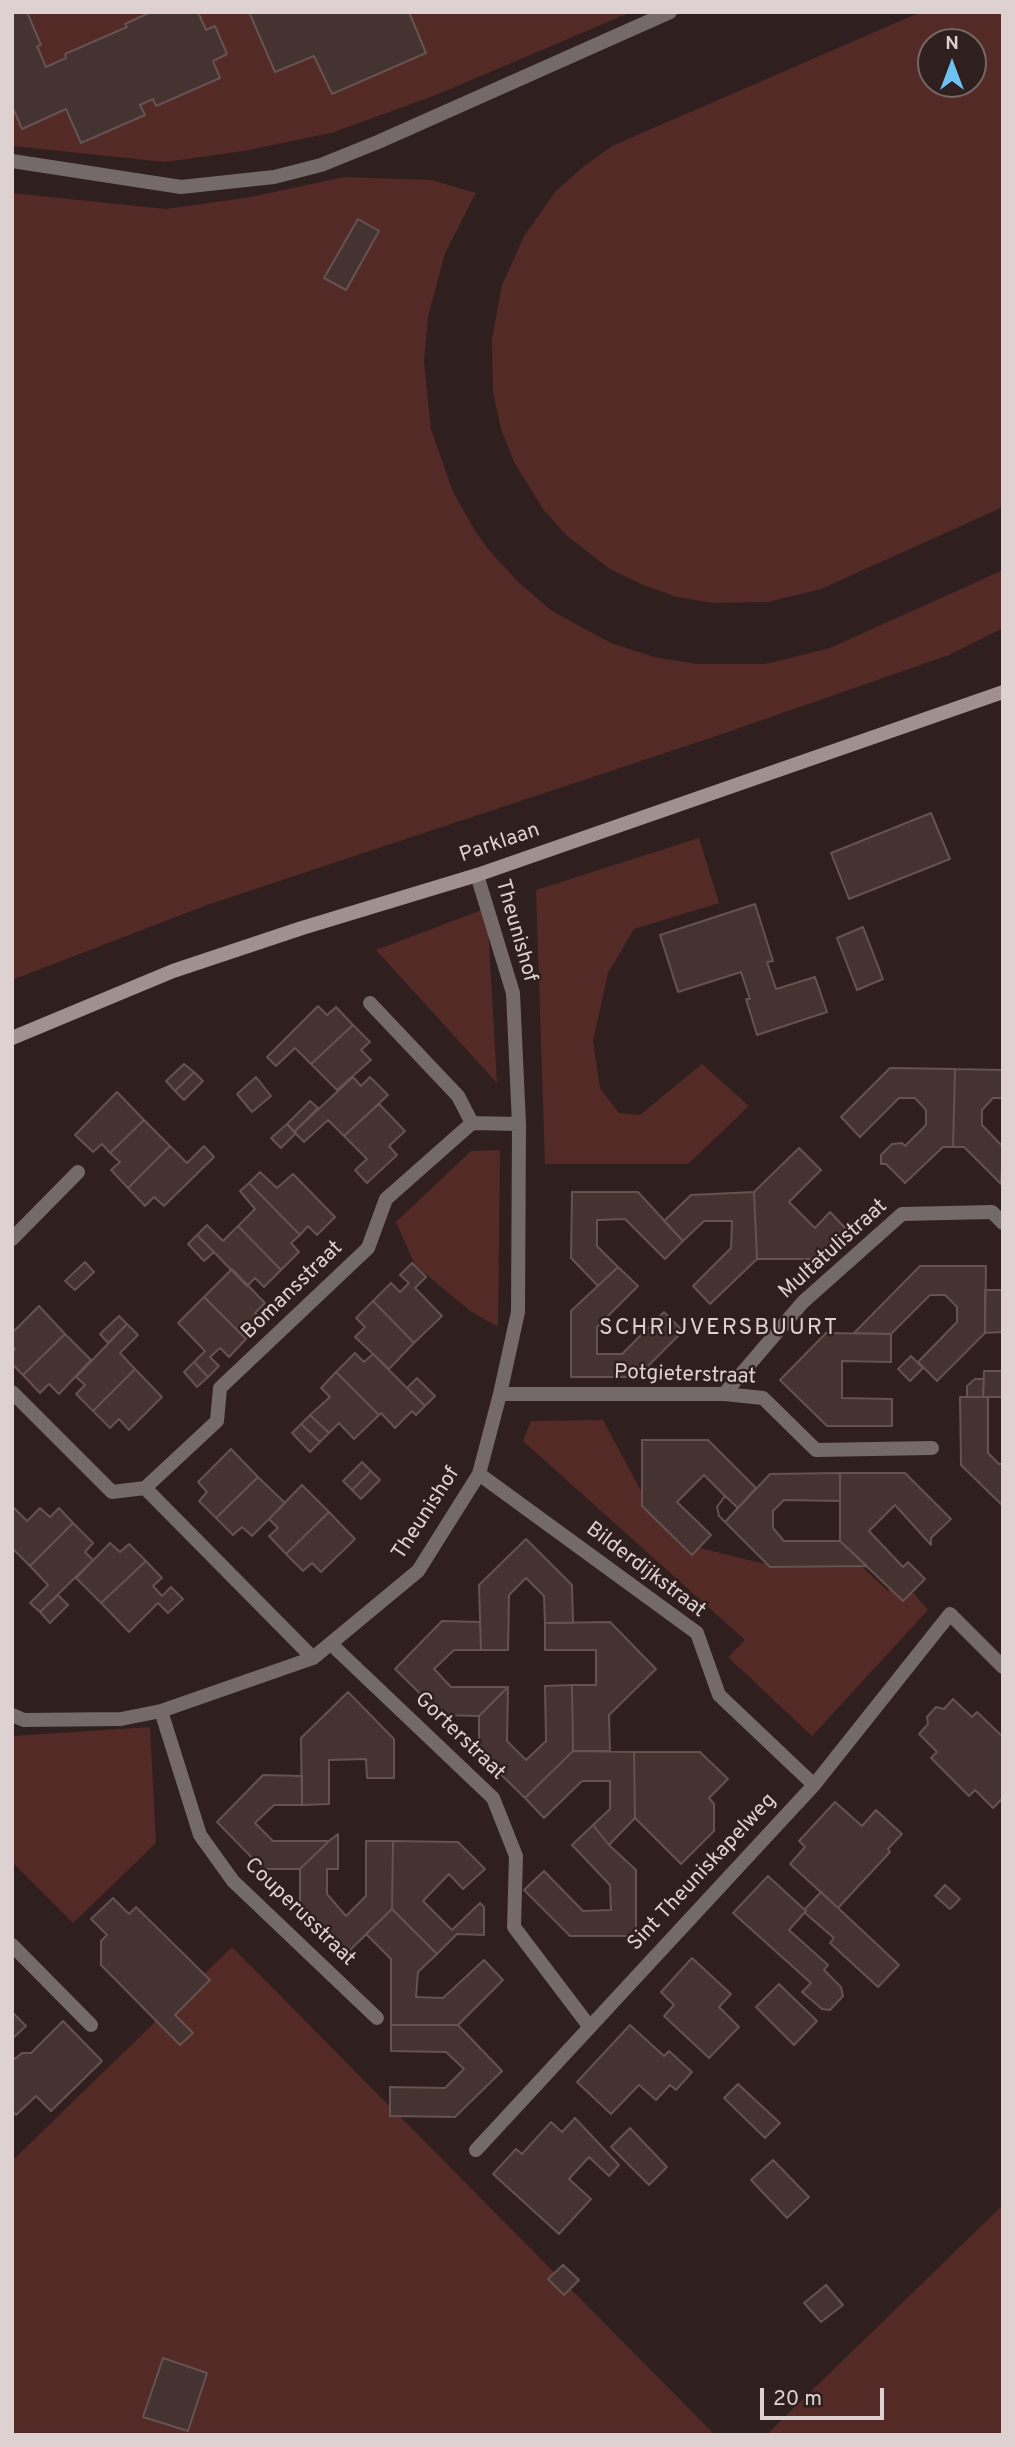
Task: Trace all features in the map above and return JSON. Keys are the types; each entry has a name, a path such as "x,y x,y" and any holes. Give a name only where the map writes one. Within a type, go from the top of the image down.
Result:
{"street":[{"path":"12,161 181,187 274,177 321,164 377,142 670,12"},
{"name":"Parklaan","path":"12,1038 173,971 302,928 477,875 1003,692"},
{"name":"Theunishof","path":"12,1715 24,1720 121,1718 161,1711 313,1658 418,1571 479,1474 518,1312 519,1124 513,993 477,875"},
{"path":"370,1003 458,1096 472,1123 519,1124"},
{"name":"Bomansstraat","path":"145,1488 217,1421 220,1388 368,1248 386,1199 472,1123"},
{"path":"12,1239 78,1172"},
{"name":"Multatulistraat","path":"724,1394 803,1302 902,1214 992,1212 1003,1223"},
{"path":"12,1392 112,1492 145,1488 313,1658"},
{"name":"Potgieterstraat","path":"500,1394 724,1394 763,1398 816,1450 932,1448"},
{"name":"Bilderdijkstraat","path":"479,1474 697,1633 719,1695 814,1785"},
{"name":"Sint Theuniskapelweg","path":"476,2150 814,1785 950,1614 1003,1667"},
{"name":"Gorterstraat","path":"331,1644 494,1798 516,1856 514,1927 589,2026"},
{"name":"Couperusstraat","path":"161,1711 200,1835 206,1844 233,1881 377,2018"},
{"path":"12,1945 91,2025"}],"shaded area":[{"path":"12,12 631,12 436,95 331,133 243,151 165,162 12,146"},
{"path":"921,12 1003,12 1003,507 821,589 768,602 713,603 677,597 610,569 567,536 543,509 514,462 501,429 493,393 492,339 502,285 524,236 556,191 612,146"},
{"path":"344,177 431,180 476,193 445,253 428,317 424,362 431,429 453,492 475,531 518,582 552,611 611,643 654,657 698,664 765,664 830,648 1003,570 1003,628 949,655 725,733 207,905 12,980 12,193 166,209 251,197"},
{"path":"699,838 719,903 634,929 608,973 593,1041 600,1088 619,1113 640,1115 702,1064 749,1106 688,1164 545,1164 536,890"},
{"path":"487,908 497,1083 376,950"},
{"path":"500,1150 498,1327 469,1310 415,1265 396,1222 471,1151"},
{"path":"603,1420 650,1508 692,1546 765,1564 860,1565 888,1591 899,1576 928,1610 812,1736 728,1657 745,1640 523,1441 531,1421"},
{"path":"150,1727 156,1843 73,1923 12,1862 12,1736"},
{"path":"232,1947 715,2435 12,2435 12,2161"},
{"path":"1003,2205 1003,2435 766,2435"}],"building":[{"path":"12,12 27,12 41,45 37,46 46,67 66,58 65,54 127,27 125,24 151,12 198,12 206,30 215,26 227,54 213,61 220,78 156,106 153,99 140,105 145,115 81,143 66,109 22,129 12,106"},
{"path":"249,12 409,12 426,53 332,94 314,56 275,72"},
{"path":"358,219 379,231 346,290 324,278"},
{"path":"931,813 950,859 849,899 831,853"},
{"path":"755,904 773,961 767,962 776,989 815,977 827,1012 757,1035 741,972 678,992 660,935"},
{"path":"863,927 883,979 857,990 837,938"},
{"path":"318,1006 327,1015 336,1007 353,1025 311,1064 295,1048 276,1066 267,1057"},
{"path":"353,1025 370,1042 361,1050 371,1060 337,1090 311,1064"},
{"path":"184,1064 194,1072 175,1091 166,1081"},
{"path":"890,1068 955,1069 953,1147 943,1147 905,1183 886,1164 881,1164 881,1155 892,1144 902,1143 905,1146 926,1125 926,1110 915,1098 899,1098 860,1137 841,1117"},
{"path":"955,1069 1003,1070 1003,1098 993,1098 982,1110 982,1125 1003,1147 1001,1184 964,1147 953,1147"},
{"path":"194,1072 203,1081 184,1100 175,1091"},
{"path":"256,1077 271,1096 252,1112 237,1094"},
{"path":"353,1077 361,1086 370,1077 388,1095 344,1136 328,1120 304,1142 294,1132"},
{"path":"117,1092 144,1120 110,1153 102,1144 93,1152 75,1135"},
{"path":"310,1101 318,1108 294,1132 287,1124"},
{"path":"379,1104 405,1131 389,1146 397,1155 367,1183 355,1170 367,1159 344,1136"},
{"path":"144,1120 170,1146 128,1188 111,1170 120,1162 110,1153"},
{"path":"287,1124 296,1133 281,1148 271,1138"},
{"path":"170,1146 187,1163 204,1146 214,1157 164,1206 154,1197 145,1206 128,1188"},
{"path":"799,1148 821,1170 789,1202 815,1228 830,1212 848,1231 821,1259 757,1259 754,1192"},
{"path":"260,1172 277,1188 293,1174 335,1217 317,1235 308,1226 300,1235 249,1183"},
{"path":"249,1183 300,1235 291,1243 299,1252 281,1270 238,1226 255,1209 240,1191"},
{"path":"572,1192 638,1192 683,1241 665,1259 625,1219 597,1220 597,1246 618,1267 598,1286 571,1258"},
{"path":"754,1192 757,1259 710,1304 693,1286 731,1248 732,1221 704,1221 683,1241 664,1221 691,1195"},
{"path":"207,1225 223,1241 238,1226 281,1270 264,1287 255,1278 247,1286 197,1235"},
{"path":"197,1235 214,1252 204,1261 188,1244"},
{"path":"85,1262 94,1272 75,1290 65,1281"},
{"path":"412,1263 426,1277 415,1288 442,1316 414,1343 373,1301 391,1283 400,1292 409,1283 400,1275"},
{"path":"920,1266 986,1266 985,1333 937,1381 918,1362 957,1322 957,1307 945,1295 930,1295 891,1334 854,1333"},
{"path":"618,1267 638,1286 597,1327 597,1354 622,1354 664,1312 683,1331 637,1377 571,1377 571,1311"},
{"path":"232,1269 265,1303 255,1313 264,1322 246,1339 204,1297"},
{"path":"985,1290 1003,1290 1003,1332 985,1333"},
{"path":"204,1297 246,1339 229,1357 220,1348 210,1357 219,1366 208,1377 194,1362 205,1351 178,1323"},
{"path":"373,1301 414,1343 389,1369 355,1337 365,1327 356,1318"},
{"path":"39,1306 65,1334 23,1375 12,1364 12,1352 15,1349 12,1346 12,1333"},
{"path":"119,1316 127,1324 108,1343 100,1334"},
{"path":"127,1324 138,1335 120,1353 135,1369 93,1411 76,1394 85,1385 76,1377"},
{"path":"826,1333 891,1334 891,1362 842,1361 842,1398 892,1399 892,1426 827,1426 780,1380"},
{"path":"65,1334 91,1360 59,1394 49,1384 40,1393 23,1375"},
{"path":"355,1353 364,1362 373,1354 425,1406 416,1415 412,1411 395,1428 336,1372"},
{"path":"911,1356 923,1368 910,1381 898,1369"},
{"path":"194,1362 208,1377 197,1387 184,1372"},
{"path":"135,1369 162,1397 129,1430 119,1419 110,1428 93,1411"},
{"path":"984,1371 1003,1371 1003,1397 983,1397"},
{"path":"336,1372 379,1415 354,1439 339,1423 329,1433 310,1415 330,1397 321,1388"},
{"path":"417,1378 435,1396 425,1406 407,1388"},
{"path":"975,1379 984,1379 983,1397 967,1397 967,1386"},
{"path":"960,1397 988,1397 988,1453 999,1464 1003,1464 1003,1506 961,1465"},
{"path":"310,1415 329,1433 320,1442 301,1424"},
{"path":"301,1424 320,1442 310,1452 292,1433"},
{"path":"642,1440 708,1440 756,1488 725,1522 719,1516 717,1507 725,1496 704,1475 677,1502 711,1535 692,1555 642,1506"},
{"path":"231,1449 258,1477 216,1518 199,1501 207,1492 198,1482"},
{"path":"362,1462 371,1471 352,1490 343,1481"},
{"path":"371,1471 380,1480 361,1499 352,1490"},
{"path":"840,1473 840,1501 784,1500 773,1511 773,1528 784,1541 840,1541 867,1566 770,1567 725,1522 770,1474"},
{"path":"840,1473 905,1473 951,1519 931,1538 931,1545 895,1505 869,1531 903,1567 908,1562 925,1579 903,1601 840,1541"},
{"path":"258,1477 285,1503 252,1536 242,1527 233,1535 216,1518"},
{"path":"302,1485 329,1512 286,1554 269,1536 278,1528 269,1519"},
{"path":"725,1496 738,1508 725,1522 719,1516 717,1507"},
{"path":"14,1508 27,1521 40,1508 50,1517 59,1508 73,1523 30,1566 12,1548"},
{"path":"329,1512 355,1539 321,1572 312,1563 303,1571 286,1554"},
{"path":"73,1523 93,1543 85,1552 93,1560 40,1612 30,1603 48,1585 30,1566"},
{"path":"526,1539 572,1585 573,1623 545,1623 544,1596 526,1578 509,1595 508,1650 481,1650 479,1585"},
{"path":"110,1543 120,1552 129,1544 146,1561 101,1603 76,1578"},
{"path":"146,1561 162,1578 153,1586 162,1596 171,1587 183,1599 168,1613 158,1603 129,1632 101,1603"},
{"path":"58,1595 68,1605 50,1623 40,1612"},
{"path":"442,1621 480,1622 481,1650 454,1650 434,1669 451,1687 508,1687 479,1716 442,1715 395,1669"},
{"path":"610,1622 656,1669 609,1715 610,1751 573,1751 572,1685 596,1685 596,1650 545,1650 545,1623"},
{"path":"572,1685 573,1751 525,1798 479,1753 479,1716 508,1687 507,1741 526,1760 546,1741 545,1686"},
{"path":"348,1692 394,1739 394,1778 367,1778 366,1759 329,1760 329,1804 302,1805 301,1738"},
{"path":"953,1699 972,1717 977,1712 1003,1737 1003,1798 993,1808 975,1790 969,1796 931,1758 937,1752 919,1734 928,1724 927,1717 936,1707 944,1709"},
{"path":"573,1751 634,1752 635,1818 609,1845 593,1825 610,1809 610,1781 582,1781 544,1818 525,1798"},
{"path":"634,1752 700,1752 728,1779 709,1798 714,1804 714,1831 681,1864 635,1818"},
{"path":"263,1775 302,1776 302,1805 274,1805 255,1823 273,1841 329,1841 300,1869 263,1869 217,1822"},
{"path":"835,1802 862,1826 876,1810 902,1834 888,1849 890,1852 838,1908 790,1864 805,1847 799,1841"},
{"path":"593,1825 609,1845 636,1870 636,1936 570,1936 524,1890 544,1871 583,1911 611,1910 610,1885 572,1845"},
{"path":"338,1834 338,1869 327,1869 327,1894 346,1916 366,1896 366,1841 393,1841 392,1909 347,1953 300,1906 300,1869"},
{"path":"393,1841 458,1842 485,1869 463,1889 449,1874 423,1901 452,1930 480,1903 484,1907 484,1935 457,1934 437,1954 392,1909"},
{"path":"768,1876 806,1911 789,1930 828,1965 824,1970 841,1987 843,1996 830,2010 822,2009 802,1992 811,1983 733,1913"},
{"path":"945,1885 960,1899 950,1909 935,1896"},
{"path":"821,1892 899,1965 878,1987 830,1943 834,1938 805,1913 805,1909"},
{"path":"113,1898 129,1914 136,1907 210,1980 175,2015 193,2033 180,2045 101,1965 101,1941 107,1935 91,1919"},
{"path":"392,1909 437,1954 418,1972 416,1997 443,1998 484,1960 503,1980 458,2025 391,2025 391,1959 366,1934"},
{"path":"692,1958 731,1994 719,2007 739,2027 709,2058 664,2016 674,2005 661,1992"},
{"path":"779,1984 817,2021 794,2045 756,2007"},
{"path":"12,2012 26,2026 12,2039"},
{"path":"63,2021 102,2061 51,2111 36,2096 16,2115 12,2111 12,2056 15,2059 22,2053 31,2053"},
{"path":"391,2025 458,2025 502,2071 455,2117 390,2116 390,2087 445,2088 464,2069 446,2052 391,2051"},
{"path":"630,2025 664,2056 669,2051 692,2072 676,2090 670,2085 656,2100 639,2085 611,2114 577,2082"},
{"path":"738,2084 780,2123 765,2138 724,2098"},
{"path":"575,2118 619,2165 609,2176 589,2157 569,2179 591,2199 559,2234 493,2174 516,2149 522,2154 551,2122 562,2132"},
{"path":"630,2128 667,2167 649,2185 611,2147"},
{"path":"773,2160 809,2197 787,2218 751,2180"},
{"path":"563,2265 579,2280 564,2295 548,2279"},
{"path":"826,2285 843,2305 821,2322 804,2303"},
{"path":"163,2358 207,2373 188,2431 143,2417"}],"district":[{"name":"SCHRIJVERSBUURT","path":"719,1329"}]}
